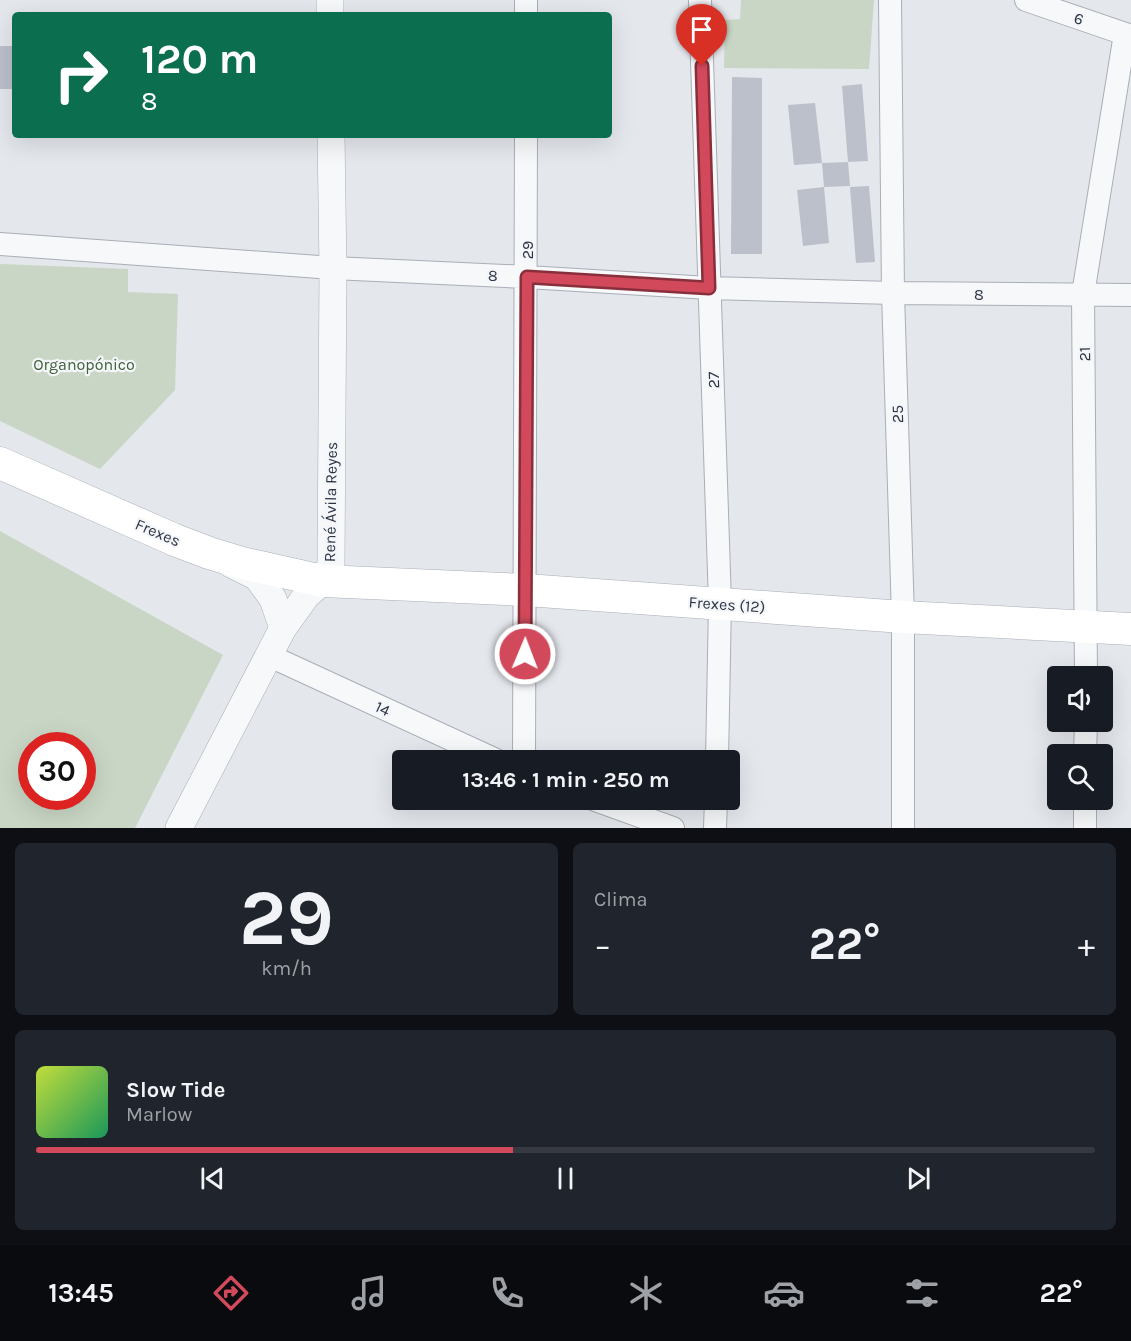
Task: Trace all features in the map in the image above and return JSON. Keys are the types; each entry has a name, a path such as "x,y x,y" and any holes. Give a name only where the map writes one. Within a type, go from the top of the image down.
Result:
{"main road":[{"name":"Frexes","path":"0,463 209,553 242,563 323,581"},
{"name":"Frexes (12)","path":"323,581 526,590 1131,629"}],"street":[{"name":"27","path":"700,0 720,603 717,750"},
{"name":"25","path":"890,0 893,293 903,616 903,828"},
{"name":"6","path":"1026,0 1128,35"},
{"name":"21","path":"1086,666 1083,294 1128,35"},
{"name":"René Ávila Reyes","path":"179,828 283,628 306,596 323,581 331,565 333,268 331,138"},
{"name":"29","path":"524,750 526,138"},
{"name":"8","path":"0,244 333,268 709,288 893,293 1131,295"},
{"path":"209,553 257,577 273,599 283,628"},
{"name":"14","path":"270,656 474,750"},
{"path":"623,810 673,828"},
{"path":"715,828 716,810"},
{"path":"1085,810 1085,828"}],"green space":[{"path":"741,0 874,0 869,69 724,68 725,20 740,19"},
{"name":"Organopónico","path":"0,264 128,269 128,292 178,294 175,390 100,469 0,421"},
{"path":"0,531 223,655 135,828 0,828"}],"building":[{"path":"0,46 12,46 12,89 0,89"},
{"path":"732,77 762,78 762,254 731,254"},
{"path":"862,84 868,161 848,162 842,86"},
{"path":"815,103 822,163 794,165 788,105"},
{"path":"848,162 850,186 824,187 822,163"},
{"path":"869,186 875,262 856,263 850,187"},
{"path":"824,187 829,243 803,246 797,190"}],"route":[{"path":"525,654 527,277 709,288 702,66"}]}
